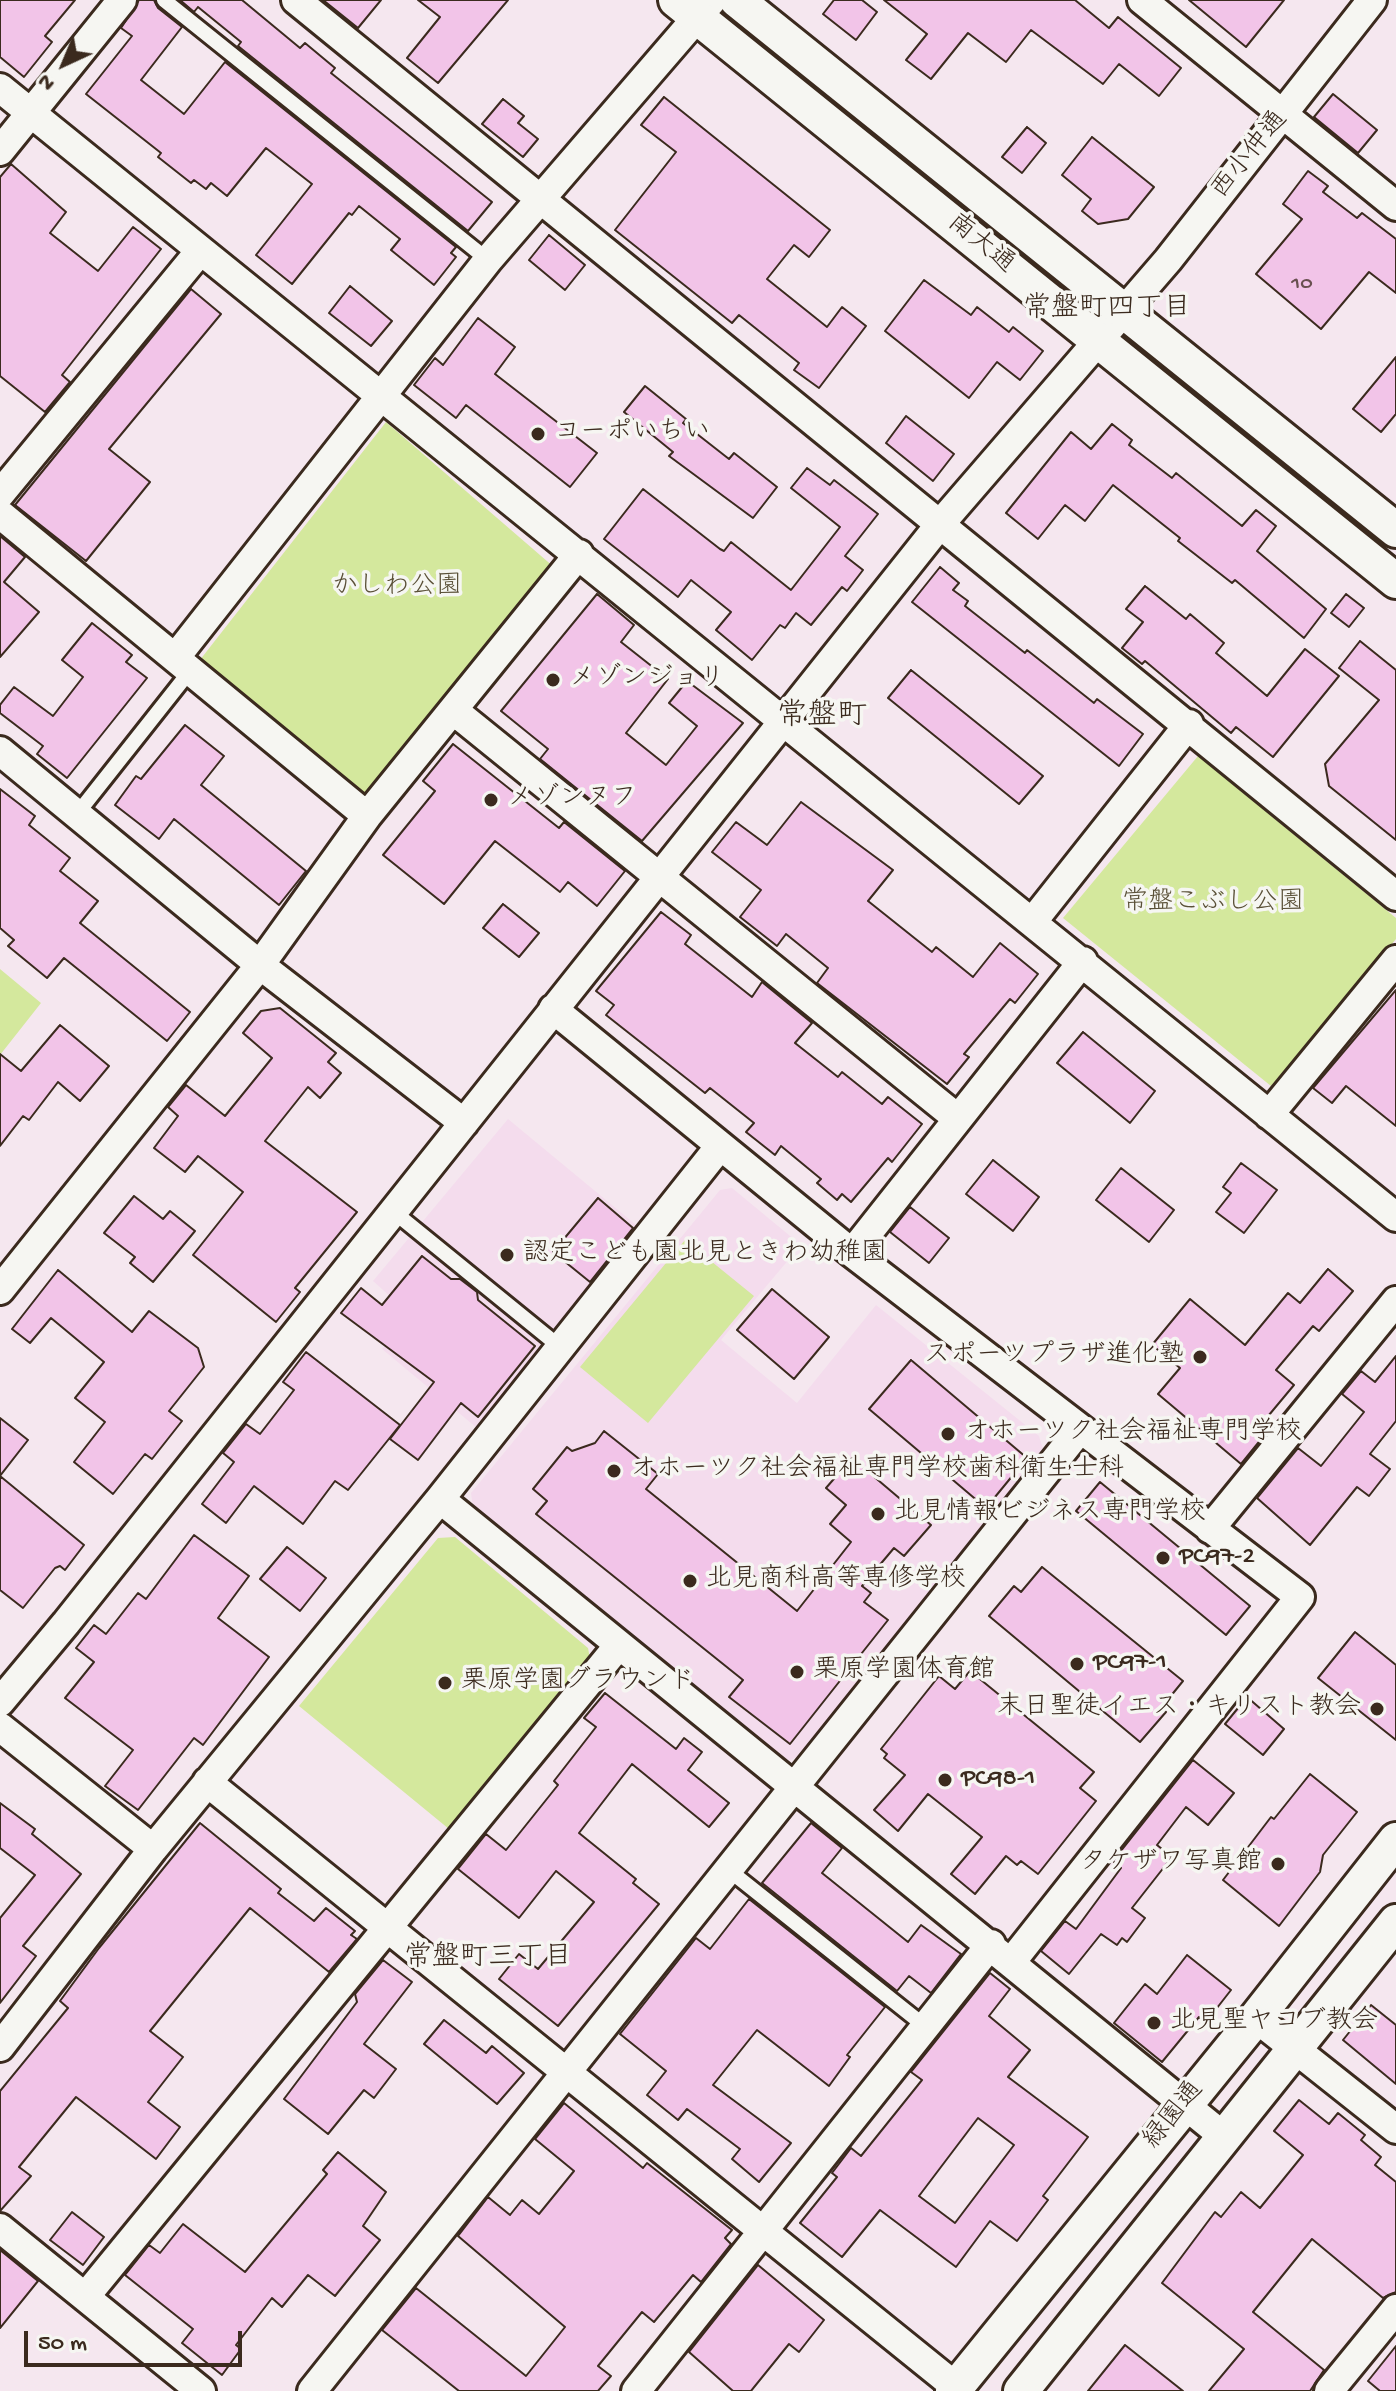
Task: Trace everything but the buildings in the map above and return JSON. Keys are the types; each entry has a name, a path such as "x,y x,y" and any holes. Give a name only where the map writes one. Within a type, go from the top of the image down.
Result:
{"street":[{"path":"0,151 122,0"},
{"path":"296,0 1189,724 1396,896"},
{"name":"南大通","path":"737,0 1396,530"},
{"path":"1142,0 1396,206"},
{"name":"西小仲通","path":"0,1702 941,523 1125,309 1285,115 1372,0"},
{"path":"182,664 381,393 695,6"},
{"name":"南大通","path":"695,6 1098,341 1396,581"},
{"path":"0,88 381,393 1396,1217"},
{"path":"0,494 200,251"},
{"path":"0,514 367,816"},
{"path":"0,1290 260,965 367,816 579,554"},
{"path":"453,710 957,1118"},
{"path":"1033,921 1189,724"},
{"path":"0,751 260,965 464,1123"},
{"path":"1269,1115 1396,960"},
{"path":"852,1253 1083,961"},
{"path":"553,1009 852,1253 1300,1597 1001,1953 926,2027 636,2391"},
{"path":"0,2047 153,1849 440,1499 720,1146"},
{"path":"1210,1529 1396,1301"},
{"path":"312,2391 797,1788 1080,1429"},
{"path":"440,1499 1222,2135"},
{"path":"85,2297 619,1645"},
{"path":"0,1727 153,1849"},
{"path":"207,1782 764,2231 956,2390"},
{"name":"緑園通","path":"956,2390 1396,1840"},
{"name":"緑園通","path":"1021,2391 1222,2135 1396,1922"},
{"path":"1256,2018 1396,2129"},
{"path":"0,2228 201,2391"},
{"path":"1336,2389 1396,2309"}],"lane":[{"path":"164,0 488,260"},
{"path":"77,814 182,664"},
{"path":"394,1212 560,1347"},
{"path":"730,1871 926,2027"}],"shaded area":[{"name":"認定こども園北見ときわ幼稚園","path":"508,1119 641,1229 477,1428 382,1349 410,1314 373,1281"},
{"path":"732,1188 801,1245 721,1340 797,1403 876,1305 1039,1436 1043,1449 803,1754 788,1761 473,1507 471,1493 720,1190"}],"green space":[{"name":"かしわ公園","path":"386,422 555,568 366,802 196,665"},
{"name":"常盤こぶし公園","path":"1198,756 1396,918 1396,939 1271,1086 1063,918"},
{"path":"0,969 41,1003 0,1055"},
{"path":"685,1240 754,1296 648,1423 580,1367"},
{"name":"栗原学園グラウンド","path":"455,1537 588,1648 590,1659 449,1829 299,1706 438,1538"}],"place":[{"name":"コーポいちい","path":"538,434"},
{"name":"メゾンジョリ","path":"553,680"},
{"name":"メゾンヌフ","path":"491,800"},
{"name":"認定こども園北見ときわ幼稚園","path":"507,1255"},
{"name":"スポーツプラザ進化塾","path":"1200,1357"},
{"name":"オホーツク社会福祉専門学校","path":"948,1434"},
{"name":"オホーツク社会福祉専門学校歯科衛生士科","path":"614,1471"},
{"name":"北見情報ビジネス専門学校","path":"878,1514"},
{"name":"PC97-2","path":"1163,1558"},
{"name":"北見商科高等専修学校","path":"690,1581"},
{"name":"PC97-1","path":"1077,1664"},
{"name":"栗原学園体育館","path":"797,1672"},
{"name":"栗原学園グラウンド","path":"445,1683"},
{"name":"末日聖徒イエス・キリスト教会","path":"1377,1709"},
{"name":"PC98-1","path":"945,1780"},
{"name":"タケザワ写真館","path":"1278,1864"},
{"name":"北見聖ヤコブ教会","path":"1154,2023"}],"district":[{"name":"常盤町四丁目","path":"1107,311"},
{"name":"常盤町","path":"822,718"},
{"name":"常盤町三丁目","path":"488,1960"}]}
